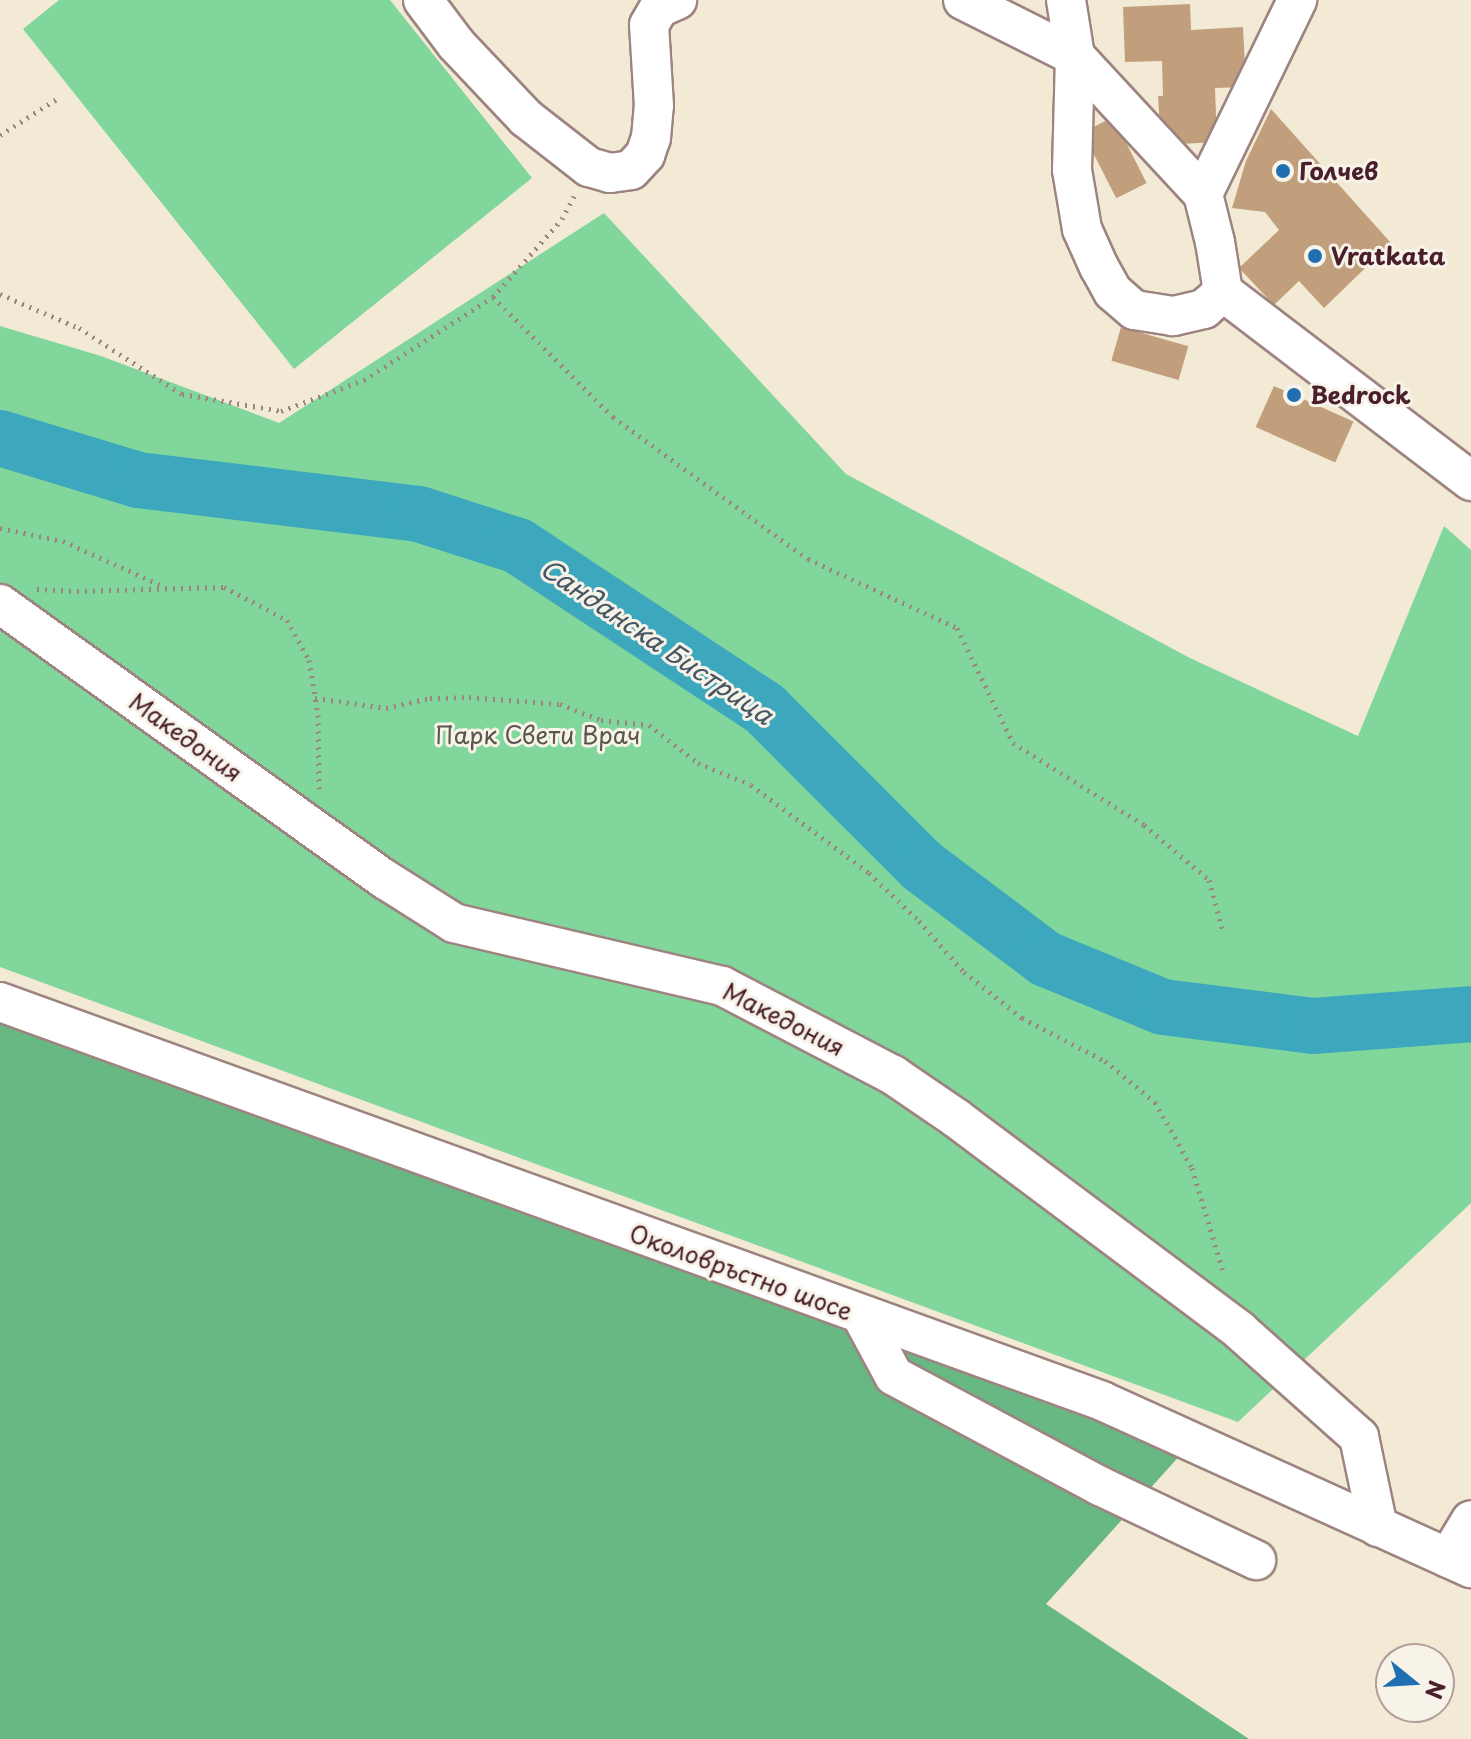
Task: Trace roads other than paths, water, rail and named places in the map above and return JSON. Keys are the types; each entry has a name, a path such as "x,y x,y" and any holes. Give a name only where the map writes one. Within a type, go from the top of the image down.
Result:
{"street":[{"path":"423,0 456,44 526,118 589,167 610,173 631,170 645,155 651,138 654,106 649,25 659,8 677,0"},
{"path":"963,0 1075,56 1203,194 1223,292 1471,481"},
{"path":"1066,0 1075,56 1072,170 1082,229 1113,292 1134,310 1173,316 1204,309 1223,292"},
{"path":"1203,194 1297,0"},
{"name":"Македония","path":"15,596 319,833 454,923 722,986 893,1075 956,1118 1239,1330 1359,1437 1378,1527"},
{"name":"Околовръстно шосе","path":"0,1002 1102,1401 1460,1563"},
{"path":"861,1315 894,1376 1100,1486 1256,1560"},
{"path":"1460,1563 1471,1520"}],"waterway":[{"name":"Санданска Бистрица","path":"0,438 138,480 419,514 518,546 765,709 922,866 1046,959 1163,1007 1313,1026 1471,1014"}],"place":[{"name":"Голчев","path":"1283,171"},
{"name":"Vratkata","path":"1315,256"},
{"name":"Bedrock","path":"1294,395"}],"park label":[{"name":"Парк Свети Врач","path":"538,735"}]}
